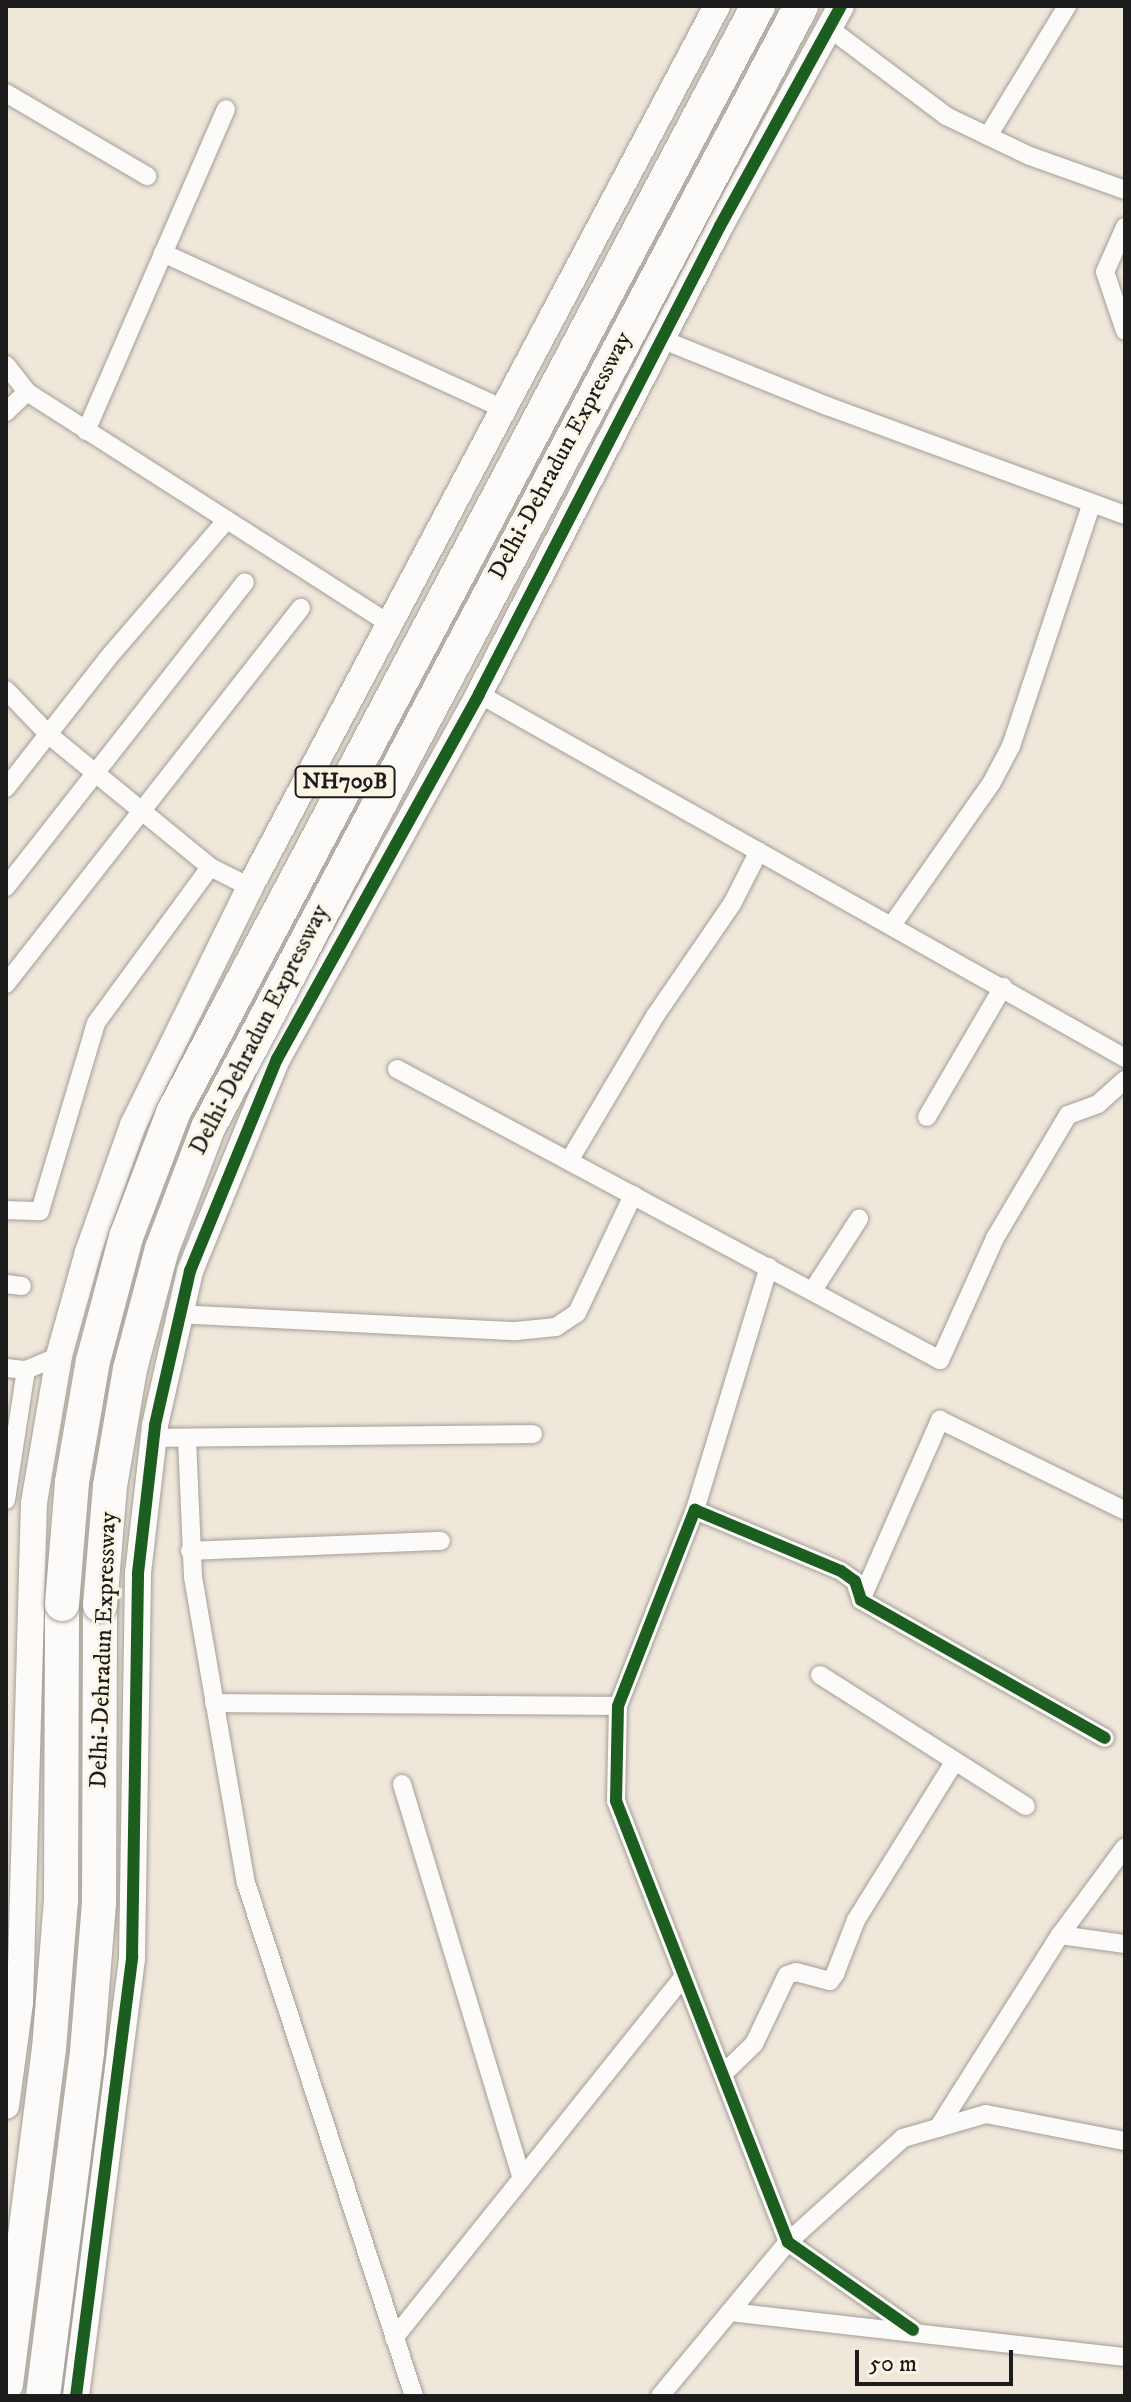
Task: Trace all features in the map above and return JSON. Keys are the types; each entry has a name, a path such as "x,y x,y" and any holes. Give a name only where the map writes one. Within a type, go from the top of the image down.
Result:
{"highway":[{"name":"Delhi-Dehradun Expressway","path":"6,2384 49,2049 61,1901 65,1543 93,1361 126,1237 201,1052 758,6"},
{"name":"Delhi-Dehradun Expressway","path":"43,2396 87,2052 99,1903 100,1605 108,1501 130,1369 162,1249 235,1069 801,6"}],"street":[{"path":"6,2106 20,2003 34,1503 59,1356 88,1252 133,1125 250,887 501,408 717,6"},
{"path":"988,136 1067,6"},
{"path":"76,2396 132,1958 138,1573 154,1438 176,1314 223,1182 277,1059 479,694 661,339 835,17 946,116 988,136 1125,190"},
{"path":"6,93 147,176"},
{"path":"86,431 226,109"},
{"path":"1125,227 1105,272 1125,331"},
{"path":"163,253 501,408"},
{"path":"661,339 827,406 1125,515"},
{"path":"6,365 27,392 225,522 390,624 479,694 1125,1058"},
{"path":"6,412 27,392"},
{"path":"892,925 992,782 1011,746 1092,503"},
{"path":"6,788 225,522"},
{"path":"6,887 245,582"},
{"path":"6,984 301,608"},
{"path":"6,690 49,735 210,867 250,887"},
{"path":"569,1161 655,1016 732,904 759,851"},
{"path":"6,1210 40,1211 96,1023 210,867"},
{"path":"927,1117 1003,987"},
{"path":"397,1069 940,1360 995,1238 1068,1115 1098,1104 1125,1080"},
{"path":"176,1314 516,1331 556,1327 577,1313 633,1195"},
{"path":"813,1290 859,1219"},
{"path":"769,1267 695,1510 618,1706 616,1801 788,2242 913,2330"},
{"path":"6,1368 26,1370 59,1356"},
{"path":"6,1500 11,1436 26,1370"},
{"path":"861,1600 940,1420 1124,1510"},
{"path":"154,1438 533,1434"},
{"path":"187,1439 190,1551 246,1883 414,2396"},
{"path":"695,1510 841,1571 855,1581 861,1600 1105,1738"},
{"path":"190,1551 441,1541"},
{"path":"820,1675 1026,1806"},
{"path":"214,1703 618,1706"},
{"path":"723,2074 754,2044 787,1975 796,1972 830,1981 856,1920 955,1761"},
{"path":"402,1784 522,2178"},
{"path":"938,2128 1060,1935 1125,1847"},
{"path":"1060,1935 1125,1944"},
{"path":"394,2338 684,1976"},
{"path":"660,2396 788,2242 903,2138 986,2114 1125,2141"},
{"path":"730,2312 913,2330 1125,2357"}],"cycle path":[{"path":"76,2396 132,1958 138,1573 155,1425 190,1271 277,1059 479,694 720,226 841,6"},
{"path":"913,2330 788,2242 616,1801 618,1706 695,1510 841,1571 855,1581 861,1600 1105,1738"}]}
